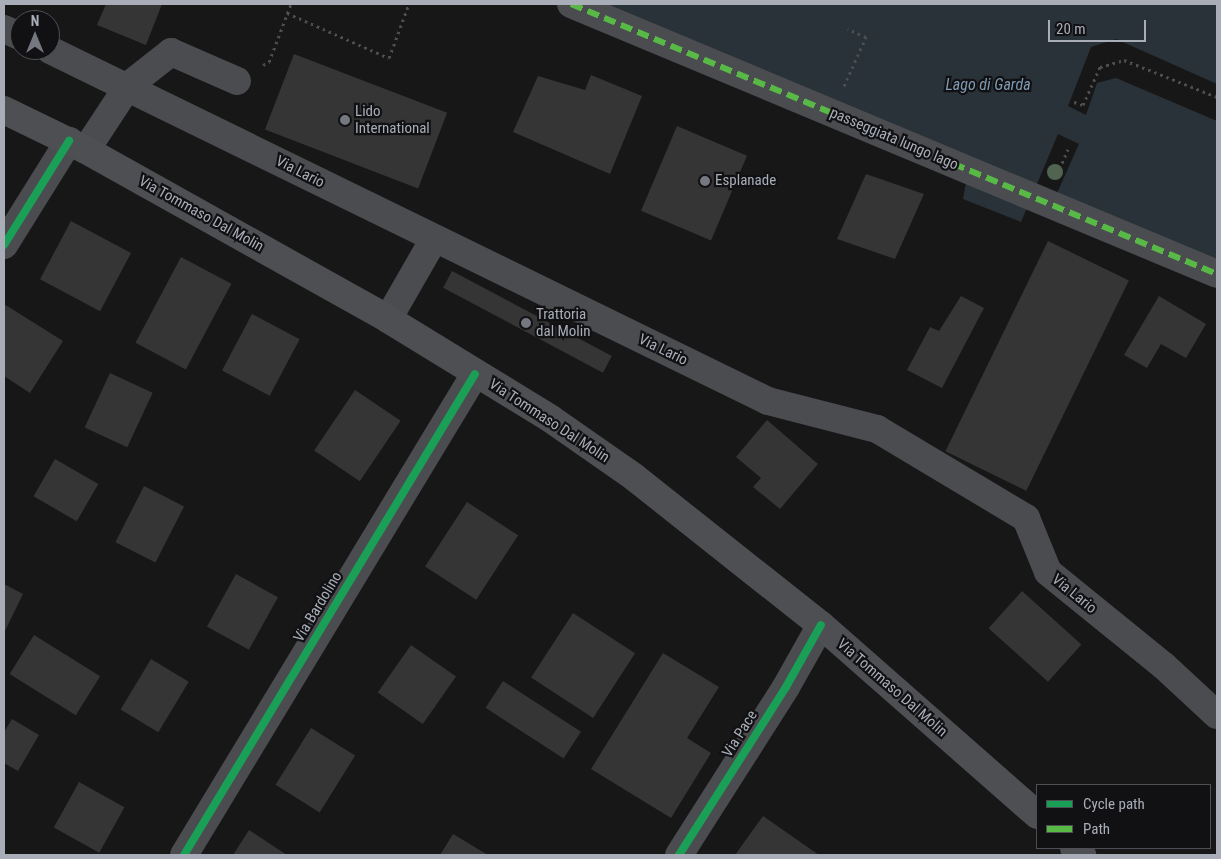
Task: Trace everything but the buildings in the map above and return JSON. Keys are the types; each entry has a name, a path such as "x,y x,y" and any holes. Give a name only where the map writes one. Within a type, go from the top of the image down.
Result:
{"main road":[{"name":"Via Tommaso Dal Molin","path":"4,110 77,145 388,318 475,374 551,419 634,477 821,625 1036,815"}],"street":[{"name":"passeggiata lungo lago","path":"571,4 1217,274"},
{"path":"4,245 77,145 128,86 171,52 237,81"},
{"name":"Via Lario","path":"60,55 128,86 434,239 768,400 877,428 1026,518 1048,572 1164,666 1217,716"},
{"path":"388,318 434,239"},
{"name":"Via Bardolino","path":"184,855 475,374"},
{"name":"Via Pace","path":"679,855 786,687 821,625"}],"path":[{"path":"237,81 268,62 291,4"},
{"path":"287,13 389,58 409,4"},
{"path":"843,89 866,37 848,29"},
{"path":"1074,102 1083,105 1100,67 1124,60 1217,97"}],"water":[{"name":"Lago di Garda","path":"578,4 1217,4 1217,84 1116,39 1091,47 1068,106 1086,115 1097,83 1116,78 1217,121 1217,270 1053,202 1079,144 1058,134 1021,222 963,199 969,166"}],"marked path":[{"path":"571,4 1217,274"}],"cycle path":[{"path":"4,245 69,141"},
{"path":"184,855 475,374"},
{"path":"679,855 786,687 821,625"}],"place":[{"name":"Lido International","path":"345,120"},
{"name":"Esplanade","path":"705,181"},
{"name":"Trattoria dal Molin","path":"526,323"}]}
